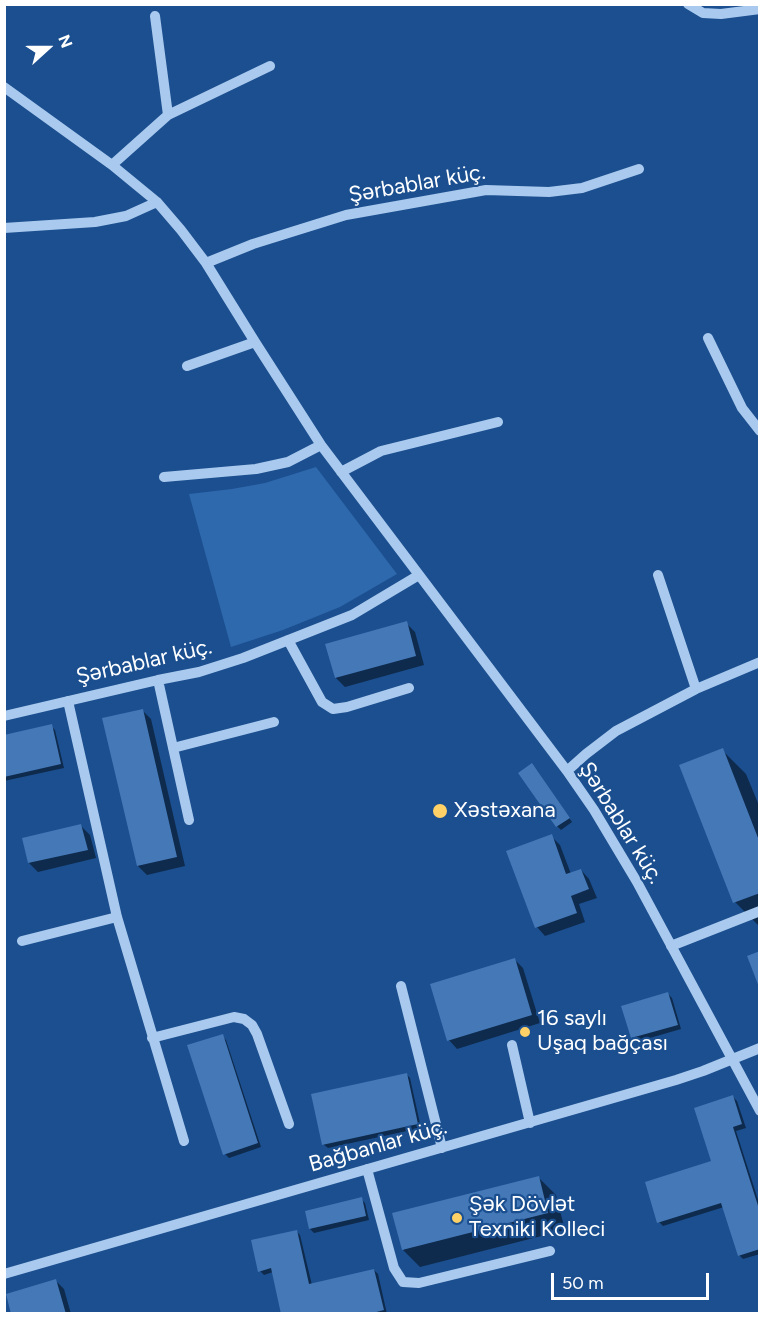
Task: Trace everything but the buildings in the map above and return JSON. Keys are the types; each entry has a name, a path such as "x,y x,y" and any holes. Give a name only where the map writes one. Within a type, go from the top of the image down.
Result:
{"street":[{"path":"688,4 703,13 721,14 759,9"},
{"path":"155,16 168,115"},
{"path":"112,165 168,115 270,66"},
{"name":"Şərbablar küç.","path":"4,87 112,165 157,202 206,263 321,445 594,810 637,882 759,1111"},
{"name":"Şərbablar küç.","path":"206,263 254,244 346,215 486,190 549,192 582,188 639,169"},
{"path":"4,228 95,222 126,216 157,202"},
{"path":"708,338 742,408 759,431"},
{"path":"187,366 255,342"},
{"path":"341,472 381,451 498,422"},
{"path":"164,477 256,469 288,462 321,445"},
{"name":"Şərbablar küç.","path":"4,716 199,672 243,658 352,615 419,575"},
{"path":"658,575 696,688"},
{"path":"288,640 322,702 333,709 347,707 409,688"},
{"path":"567,771 616,731 696,688 759,662"},
{"path":"158,680 189,820"},
{"path":"68,701 117,917 184,1141"},
{"path":"173,748 274,722"},
{"path":"671,946 759,911"},
{"path":"22,941 117,917"},
{"path":"401,986 442,1148"},
{"path":"152,1038 234,1017 244,1019 252,1025 257,1034 289,1124"},
{"path":"512,1045 530,1123"},
{"name":"Bağbanlar küç.","path":"4,1274 676,1080 759,1048"},
{"path":"368,1169 394,1268 403,1282 418,1283 550,1251"}],"shaded area":[{"path":"316,467 397,574 340,607 283,630 231,647 189,494 265,483"}],"place":[{"name":"Xəstəxana","path":"440,811"},
{"name":"16 saylı Uşaq bağçası","path":"525,1032"},
{"name":"Şək Dövlət Texniki Kolleci","path":"457,1218"}]}
